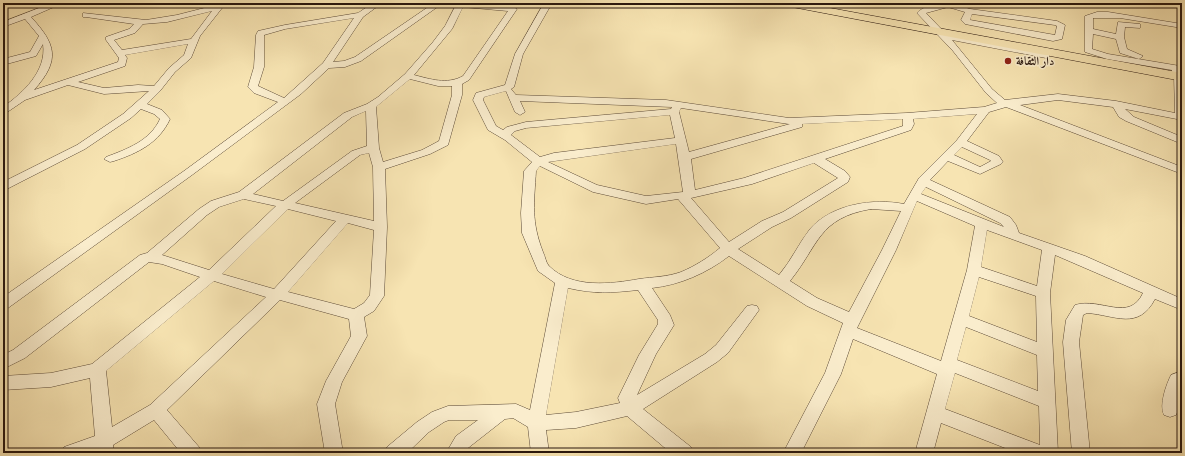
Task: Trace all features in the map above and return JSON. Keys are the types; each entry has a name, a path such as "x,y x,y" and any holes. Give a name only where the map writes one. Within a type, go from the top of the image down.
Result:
{"main road":[{"path":"787,3 1179,76"},
{"path":"802,3 939,32"}],"street":[{"path":"3,25 59,3"},
{"path":"3,304 188,173 298,92 326,65 360,15 378,3"},
{"path":"326,65 345,64 358,59 439,3"},
{"path":"520,112 511,93 519,54 548,3"},
{"path":"957,3 922,11 921,14 969,64 989,91 1005,104 1040,115 1182,171"},
{"path":"151,257 203,212 216,204 243,195 348,115 371,106 408,76 450,27 461,4 517,6"},
{"path":"86,15 141,22 167,20 220,5"},
{"path":"3,187 63,157 127,116 156,89 172,70 188,56 193,41 220,5"},
{"path":"948,5 970,11 1057,23 1061,25 1059,37 1053,38 966,21 965,20 970,11"},
{"path":"379,167 426,152 444,143 466,90 466,78 517,6"},
{"path":"1134,11 1182,19"},
{"path":"1179,76 1088,50 1089,16 1101,14 1182,26"},
{"path":"284,101 257,92 253,87 259,67 261,33 285,27 360,15"},
{"path":"3,112 24,97 35,86 46,64 48,48 43,36 26,16"},
{"path":"24,97 122,65 124,60 120,52 110,40 110,37 132,32 141,22"},
{"path":"408,76 447,84 466,90 646,102 676,108 776,121 907,116 985,110 1005,104 1058,97 1116,104 1181,117 1179,76 1169,63 1123,51 1120,37 1121,24 1182,35"},
{"path":"1089,31 1120,37"},
{"path":"3,62 33,54 43,36"},
{"path":"120,52 193,41"},
{"path":"69,83 104,91 138,88 156,89"},
{"path":"466,90 478,100 492,128 504,134 538,161 593,188 614,195 646,200 685,196 748,181 907,128 909,124 907,116"},
{"path":"110,159 135,149 154,135 164,124 165,119 158,112 139,104"},
{"path":"1116,104 1123,115 1130,119 1182,141"},
{"path":"3,363 19,354 136,264 145,258 151,257 277,295 356,315 369,307 377,296 381,227 379,167 374,148 371,106"},
{"path":"504,134 511,129 526,125 676,108"},
{"path":"676,108 685,157 685,196 728,249 850,325 949,368 1048,402"},
{"path":"792,453 833,374 850,325 889,250 910,202 923,181 961,142 985,110"},
{"path":"685,157 794,127 798,125 800,121"},
{"path":"682,140 554,156 538,161 530,171 527,214 528,233 543,268 552,276 562,281 589,288 613,288 664,282 686,275 713,261 728,249 844,180 844,176 841,173 816,159"},
{"path":"947,156 980,171 997,162 995,158 961,142"},
{"path":"3,383 62,380 80,376 98,369 211,276 285,205 356,153 374,148"},
{"path":"923,181 1006,220 1010,225 1013,235"},
{"path":"243,195 381,227"},
{"path":"781,282 817,230 833,219 852,210 863,207 910,202 982,224 1049,247 1182,305"},
{"path":"71,453 104,447 156,410 277,295 345,219"},
{"path":"924,453 934,412 949,368 960,319 974,270 982,224"},
{"path":"1049,247 1043,294 1049,453"},
{"path":"974,270 1043,294"},
{"path":"540,453 536,423 562,281"},
{"path":"641,284 665,319 666,325 654,340 641,364 627,398 630,408 684,453"},
{"path":"1081,453 1071,342 1072,326 1076,313 1080,309 1092,307 1122,314 1129,314 1139,310 1151,291"},
{"path":"394,453 411,436 438,416 448,413 516,411 536,423 576,420 630,408 711,358 722,349 752,310"},
{"path":"334,453 326,404 334,381 360,336 356,315"},
{"path":"960,319 1046,352"},
{"path":"98,369 104,447"},
{"path":"1170,410 1177,380 1182,378"},
{"path":"156,410 192,453"},
{"path":"455,453 462,442 501,412"},
{"path":"934,412 1040,453"}],"place":[{"name":"دار الثقافة","path":"1008,61"}]}
